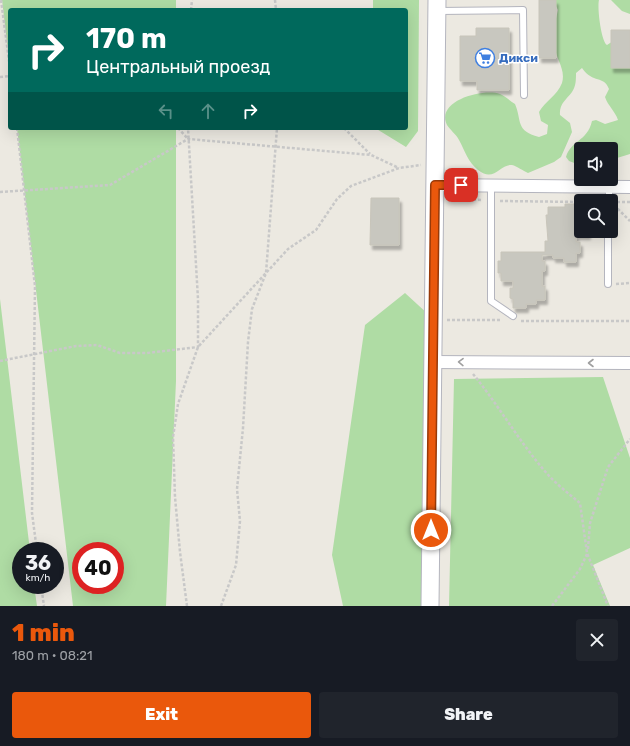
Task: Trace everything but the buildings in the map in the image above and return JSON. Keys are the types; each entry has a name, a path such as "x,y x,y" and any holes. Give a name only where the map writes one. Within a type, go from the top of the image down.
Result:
{"street":[{"path":"430,606 432,320 437,6"},
{"path":"435,185 630,187"},
{"path":"432,362 630,363"}],"lane":[{"path":"437,6 523,10 524,96"},
{"path":"491,186 491,301 513,316"},
{"path":"609,187 610,194"},
{"path":"608,238 608,284"}],"path":[{"path":"1,0 8,53"},
{"path":"17,130 35,286 32,513 35,542"},
{"path":"180,130 188,139"},
{"path":"187,606 175,497 173,437 178,404 198,347 198,299 188,130"},
{"path":"222,606 236,565 240,521 237,489 252,309 266,273 277,147 277,130"},
{"path":"346,130 370,155"},
{"path":"0,192 110,185 188,139 370,155 399,168"},
{"path":"0,361 10,360 34,353 76,346 97,345 120,353 147,354 198,347 288,249 316,230 337,198 351,186 399,168 425,165"},
{"path":"454,199 574,202"},
{"path":"618,201 630,202"},
{"path":"618,210 630,221"},
{"path":"432,320 504,320"},
{"path":"519,320 630,321"},
{"path":"464,362 489,394 519,439 546,472 580,503 587,553 608,606"},
{"path":"552,606 580,569 587,553 590,523 608,467 630,439"},
{"path":"42,594 44,606"}],"green space":[{"path":"2,0 176,0 176,8 8,8 8,51"},
{"path":"373,0 419,0 418,131 406,147 378,130 408,130 408,8 373,8"},
{"path":"553,0 599,0 600,24 603,37 607,45 630,30 630,154 618,158 618,142 577,142 587,133 592,121 596,120 605,124 618,120 605,97 609,89 607,85 601,80 590,76 582,68 576,73 576,83 572,92 563,102 560,111 560,115 570,123 572,132 561,157 554,162 528,173 516,166 508,165 493,174 488,175 478,170 472,163 458,138 447,125 445,117 448,109 454,103 473,95 483,93 500,94 515,104 521,124 526,132 539,137 547,134 548,125 541,121 539,112 560,88 563,78 554,38 558,10"},
{"path":"611,0 630,0 630,14 622,11"},
{"path":"17,130 176,130 176,381 166,606 73,606"},
{"path":"574,144 574,163 569,161 566,157"},
{"path":"405,293 429,315 426,606 343,606 332,555 365,325"},
{"path":"0,299 29,542 12,542 12,594 35,594 37,606 0,606"},
{"path":"603,377 630,458 630,548 593,565 610,606 449,606 454,379"}],"place":[{"name":"Дикси","path":"485,58"}],"route":[{"path":"431,530 432,320 435,185 461,185"}]}
